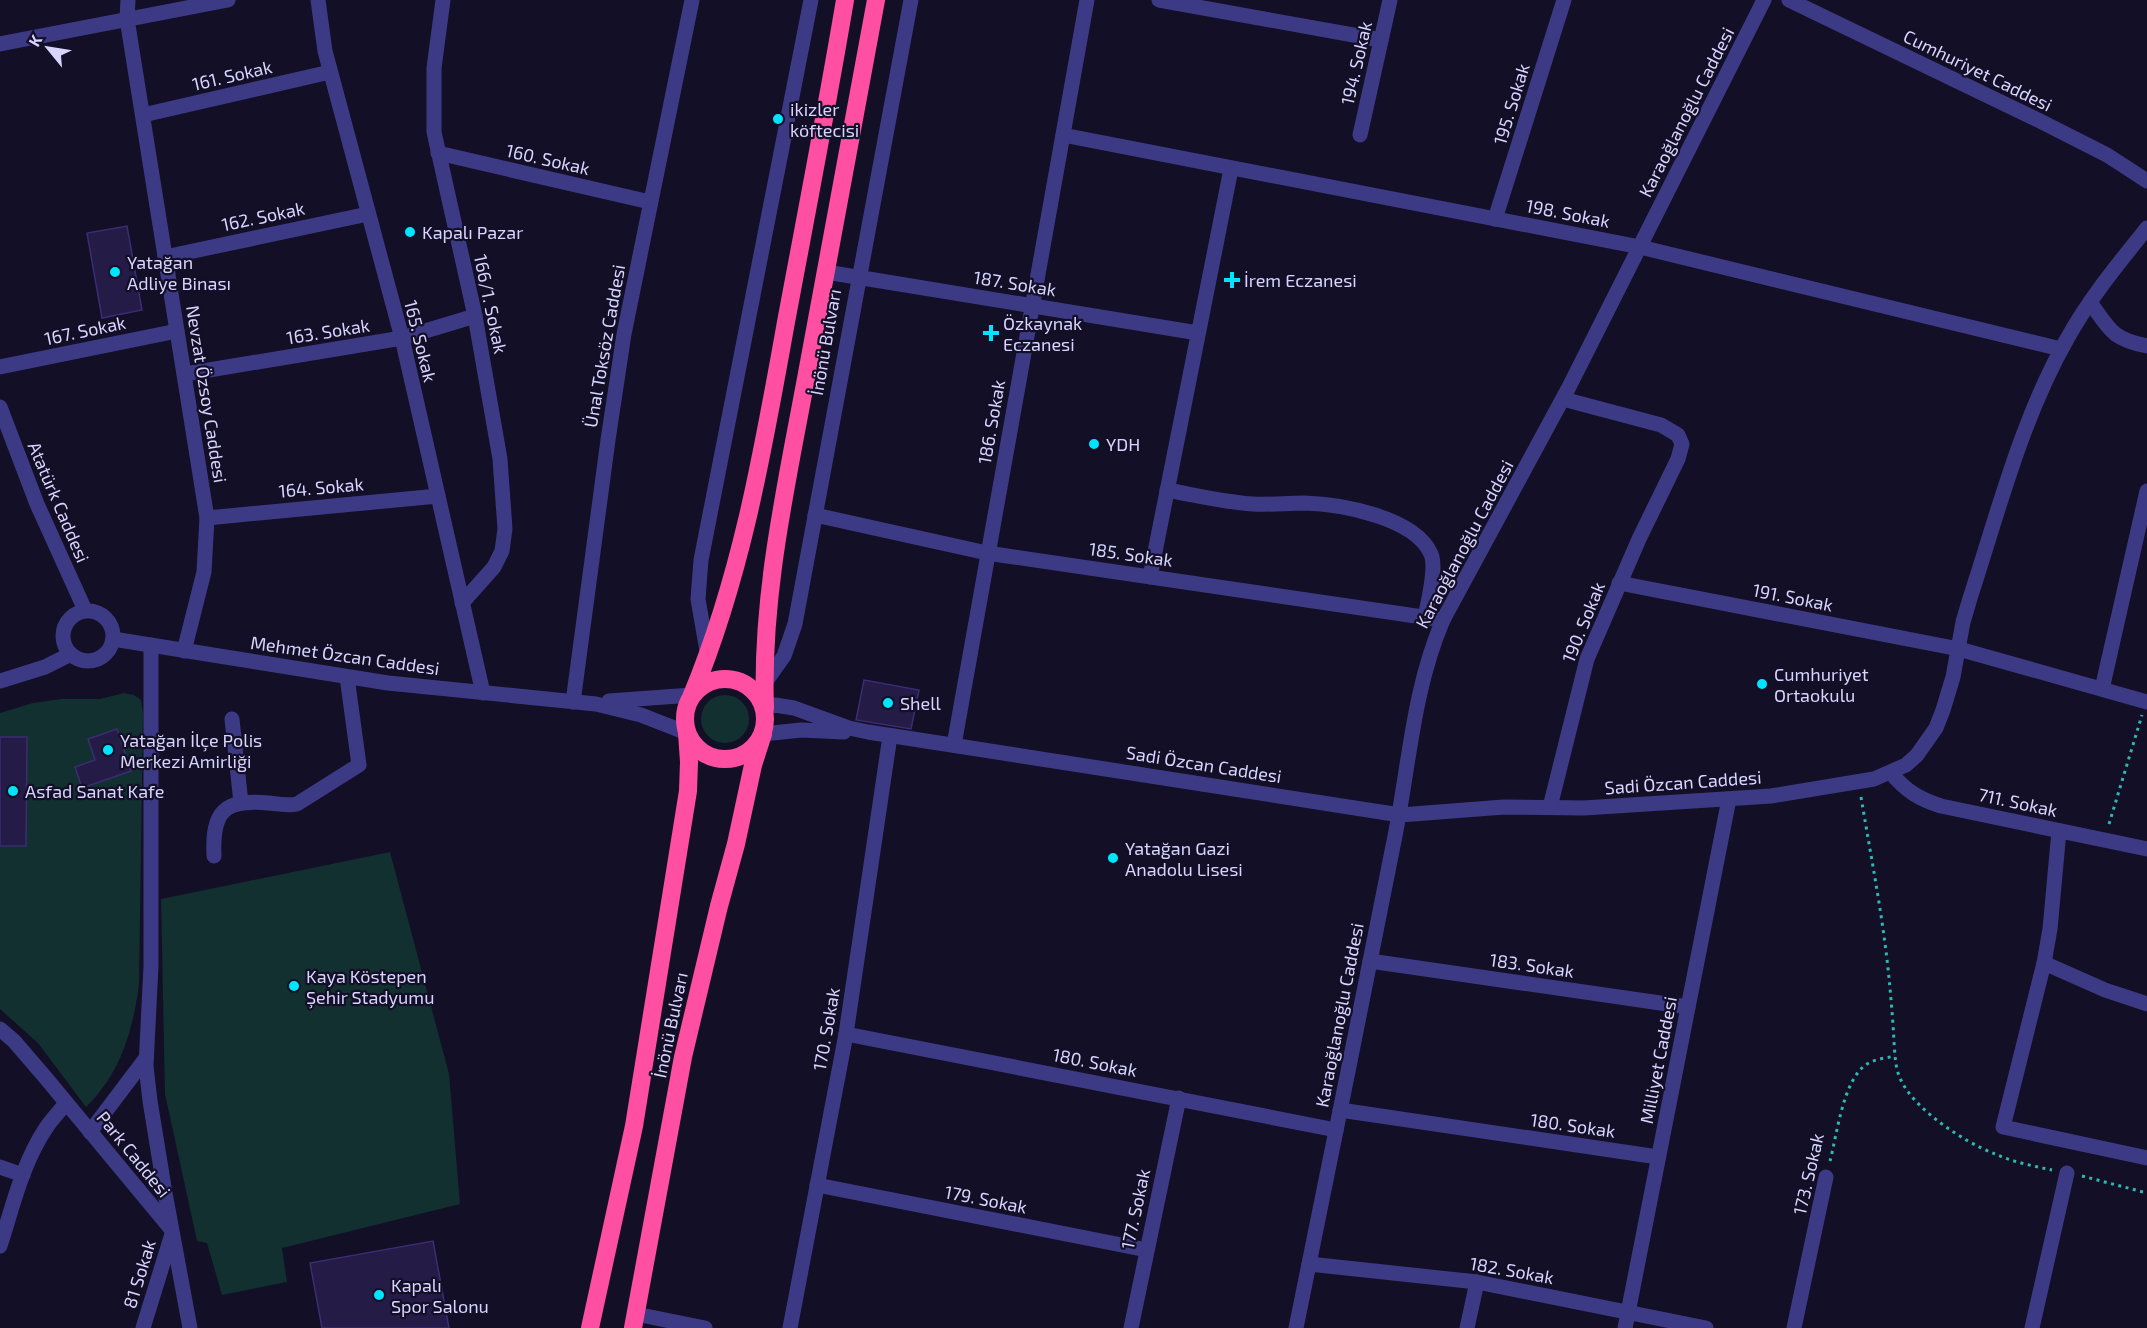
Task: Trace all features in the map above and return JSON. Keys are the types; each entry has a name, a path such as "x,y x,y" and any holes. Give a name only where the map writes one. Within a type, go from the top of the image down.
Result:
{"highway":[{"path":"692,695 701,686 713,680 726,678 739,680 750,687 759,696 765,708 766,721 763,734 757,744 737,758 713,757 702,752 693,744 687,733 685,720 687,707 692,695 708,658 734,576 753,500 845,0"},
{"name":"İnönü Bulvarı","path":"765,708 767,616 780,527 876,0"},
{"name":"İnönü Bulvarı","path":"591,1328 634,1126 655,1005 688,791 690,762 687,733"},
{"name":"İnönü Bulvarı","path":"635,1321 683,1057 736,844 753,765 763,734"}],"street":[{"name":"Nevzat Özsoy Caddesi","path":"128,0 127,19 207,518 204,572 184,651"},
{"path":"0,44 228,0"},
{"name":"165. Sokak","path":"318,0 324,51 402,338 483,693"},
{"name":"166/1. Sokak","path":"443,0 434,68 434,132 475,316 500,459 505,529 502,551 494,567 462,603"},
{"name":"Ünal Toksöz Caddesi","path":"573,702 624,334 692,0"},
{"path":"708,658 698,599 701,560 811,0"},
{"name":"İnönü Bulvarı","path":"764,684 784,656 790,642 799,605 911,0"},
{"name":"186. Sokak","path":"954,745 1087,0"},
{"path":"1159,0 1381,40"},
{"name":"194. Sokak","path":"1360,135 1390,0"},
{"name":"195. Sokak","path":"1495,219 1564,0"},
{"name":"Karaoğlanoğlu Caddesi","path":"1296,1328 1400,815 1423,680 1433,643 1443,620 1563,399 1764,0"},
{"name":"Cumhuriyet Caddesi","path":"1789,0 2038,120 2106,155 2147,181"},
{"name":"161. Sokak","path":"143,115 330,72"},
{"name":"198. Sokak","path":"1063,135 1640,247 2061,349"},
{"name":"160. Sokak","path":"438,153 650,202"},
{"path":"1150,577 1231,169"},
{"name":"162. Sokak","path":"165,257 368,214"},
{"name":"Sadi Özcan Caddesi","path":"765,708 775,705 794,708 849,728 890,736 1400,815 1504,807 1648,805 1771,796 1874,779 1906,765 1917,755 1936,728 1953,677 1971,595 2032,413 2061,349 2090,302 2147,228"},
{"name":"187. Sokak","path":"826,272 1198,333"},
{"path":"2090,302 2110,331 2119,338 2147,346"},
{"name":"163. Sokak","path":"184,374 402,338 475,316"},
{"name":"167. Sokak","path":"0,367 177,331"},
{"name":"190. Sokak","path":"1550,807 1587,659 1639,538 1682,450 1681,439 1668,428 1563,399"},
{"name":"Atatürk Caddesi","path":"0,407 37,504 85,610"},
{"path":"1167,490 1255,504 1324,505 1358,511 1405,527 1422,540 1432,556 1433,567 1425,617"},
{"name":"164. Sokak","path":"207,518 438,496"},
{"path":"2102,689 2146,496"},
{"name":"185. Sokak","path":"815,515 987,553 1443,620"},
{"name":"191. Sokak","path":"1619,584 1959,649 2147,702"},
{"path":"85,610 93,611 108,620 112,628 113,639 108,652 94,660 79,659 71,654 63,642 65,626 69,619 85,610"},
{"name":"Mehmet Özcan Caddesi","path":"113,639 347,677 596,704 641,715 687,733"},
{"path":"151,645 151,966 146,1058 150,1101 172,1232"},
{"path":"0,681 45,667 71,654"},
{"path":"214,856 215,827 222,812 233,804 249,801 289,806 297,804 359,765 347,677"},
{"name":"Mehmet Özcan Caddesi","path":"573,702 622,701 692,695"},
{"path":"232,718 241,803"},
{"name":"Sadi Özcan Caddesi","path":"763,734 801,730 868,732"},
{"name":"170. Sokak","path":"790,1328 846,1034 890,736"},
{"name":"711. Sokak","path":"1890,773 1902,787 1925,801 1941,806 2147,849"},
{"name":"Milliyet Caddesi","path":"1625,1328 1728,799"},
{"path":"2059,831 2050,929 2044,963 2003,1127 2147,1158"},
{"name":"183. Sokak","path":"1370,961 1688,1007"},
{"path":"2044,963 2105,990 2147,1004"},
{"name":"Park Caddesi","path":"0,1029 14,1041 172,1232 190,1328"},
{"name":"180. Sokak","path":"846,1034 1336,1130"},
{"path":"90,1132 146,1058"},
{"name":"177. Sokak","path":"1131,1328 1179,1098"},
{"path":"0,1246 33,1150 46,1127 66,1103"},
{"name":"180. Sokak","path":"1340,1110 1658,1157"},
{"path":"0,1167 23,1175"},
{"path":"2032,1328 2067,1173"},
{"name":"173. Sokak","path":"1794,1328 1826,1177"},
{"name":"179. Sokak","path":"817,1185 1147,1250"},
{"name":"81 Sokak","path":"143,1328 172,1232"},
{"name":"182. Sokak","path":"1309,1264 1477,1282 1706,1328"},
{"path":"1467,1328 1477,1282"},
{"path":"635,1321 705,1328"}],"path":[{"path":"2104,840 2147,702"},
{"path":"1858,782 1889,976 1895,1056 1899,1078 1907,1090 1920,1105 1946,1126 1971,1143 1995,1155 2147,1193"},
{"name":"173. Sokak","path":"1826,1177 1845,1102 1856,1076 1868,1064 1895,1056"}],"green space":[{"path":"124,693 134,695 141,700 143,713 139,984 129,1034 117,1065 98,1094 86,1107 38,1043 0,1009 0,713 33,703 61,699 100,699"},
{"path":"720,695 730,695 742,702 749,714 749,724 742,736 730,743 720,743 705,732 701,724 701,714 712,699"},
{"name":"Kaya Köstepen Şehir Stadyumu","path":"390,852 449,1074 460,1204 282,1248 287,1282 222,1295 207,1243 197,1241 165,1094 161,899"}],"building":[{"name":"Yatağan Adliye Binası","path":"127,226 142,310 102,318 87,233"},
{"path":"864,680 919,690 911,729 856,720"},
{"name":"Yatağan İlçe Polis Merkezi Amirliği","path":"117,729 131,771 82,788 75,767 95,760 88,739"},
{"name":"Asfad Sanat Kafe","path":"0,737 27,737 26,846 0,846"},
{"name":"Kapalı Spor Salonu","path":"433,1241 449,1328 322,1328 310,1263"}],"place":[{"name":"ikizler köftecisi","path":"778,119"},
{"name":"Kapalı Pazar","path":"410,232"},
{"name":"Yatağan Adliye Binası","path":"115,272"},
{"name":"İrem Eczanesi","path":"1232,280"},
{"name":"Özkaynak Eczanesi","path":"991,333"},
{"name":"YDH","path":"1094,444"},
{"name":"Cumhuriyet Ortaokulu","path":"1762,684"},
{"name":"Shell","path":"888,703"},
{"name":"Yatağan İlçe Polis Merkezi Amirliği","path":"108,750"},
{"name":"Asfad Sanat Kafe","path":"13,791"},
{"name":"Yatağan Gazi Anadolu Lisesi","path":"1113,858"},
{"name":"Kaya Köstepen Şehir Stadyumu","path":"294,986"},
{"name":"Kapalı Spor Salonu","path":"379,1295"}]}
